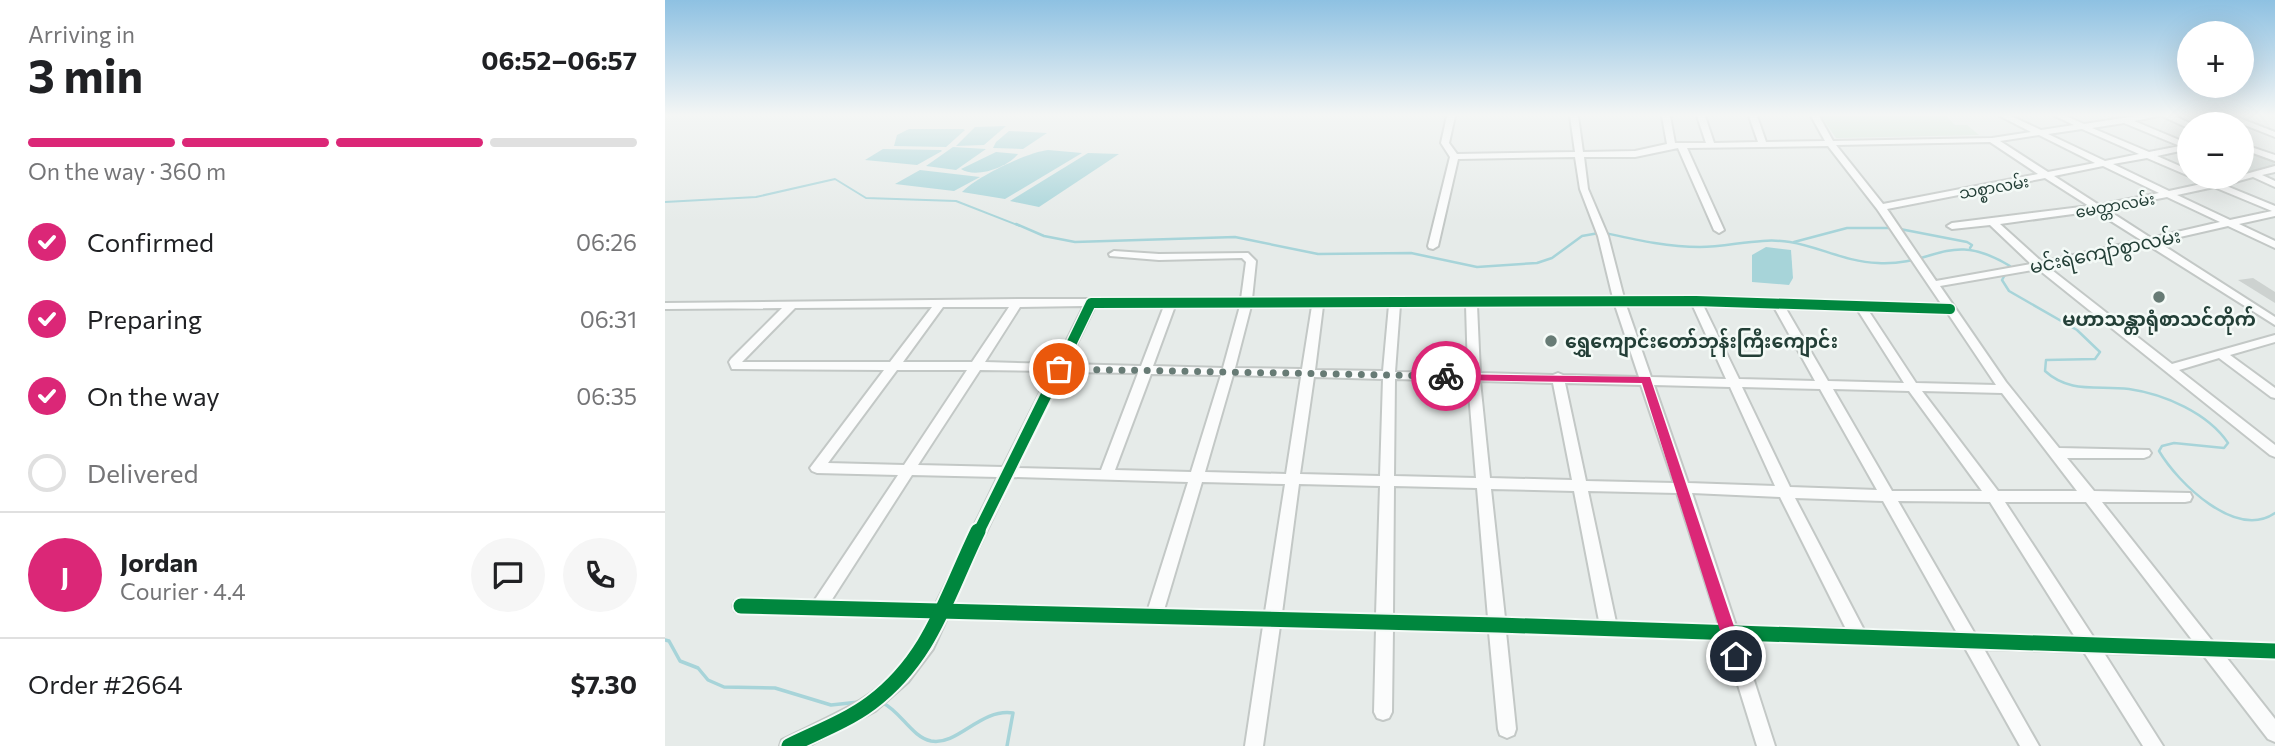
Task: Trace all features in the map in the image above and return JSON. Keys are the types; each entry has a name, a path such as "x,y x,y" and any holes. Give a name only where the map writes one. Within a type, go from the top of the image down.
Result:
{"street":[{"path":"1433,246 1454,158 1450,151"},
{"path":"1578,151 1584,189 1602,233 1619,301 1683,488 1766,746"},
{"path":"1454,158 1635,154 1651,151"},
{"path":"1678,151 1719,230"},
{"path":"1837,151 1914,253 2005,389 2275,733"},
{"path":"2010,151 2275,322"},
{"path":"2079,151 2275,244"},
{"path":"2138,151 2177,168"},
{"name":"သစ္စာလမ်း","path":"1881,207 2172,151"},
{"path":"2254,151 2275,159"},
{"name":"မေတ္တာလမ်း","path":"2254,174 2275,169"},
{"path":"2254,174 2275,184"},
{"name":"မေတ္တာလမ်း","path":"1952,226 2102,209 2196,189"},
{"path":"2227,189 2275,211"},
{"name":"မင်းရဲကျော်စွာလမ်း","path":"1935,284 2235,224 2275,211"},
{"path":"1992,222 2040,265 2275,452"},
{"path":"1114,254 1159,257 1244,255 1251,261 1246,303 1228,372 1154,617"},
{"path":"1696,301 1785,492 1859,638"},
{"path":"665,306 1018,302 1318,304 1696,301 1950,309"},
{"path":"818,608 1018,302"},
{"path":"1471,302 1483,483 1507,729"},
{"path":"941,303 817,468 1581,485 1890,496 2185,497"},
{"path":"789,746 869,705 891,687 927,644 956,577 1091,303"},
{"path":"1106,475 1143,370 1171,303"},
{"path":"1383,712 1389,376 1395,303"},
{"path":"1254,746 1318,304"},
{"path":"1778,304 1890,496 2030,746"},
{"path":"792,305 735,362 736,366 978,366 2005,389"},
{"path":"1860,306 1915,389 1995,498 2154,746"},
{"path":"2171,368 2275,338"},
{"path":"2221,354 2275,394"},
{"path":"1558,377 1609,629"},
{"path":"2054,453 2144,453"},
{"path":"741,606 1498,625 2275,651"}],"shaded area":[{"path":"2254,152 2275,160 2275,167 2254,173"}],"water":[{"path":"880,151 942,151 917,165 865,160"},
{"path":"948,151 983,151 956,170 926,166"},
{"path":"996,152 1018,154 1007,163 991,170 975,173 961,169"},
{"path":"1039,152 1082,153 1005,199 962,192 1003,166"},
{"path":"1088,153 1119,154 1039,207 1010,201"},
{"path":"920,170 980,177 954,191 895,184"},
{"path":"1766,247 1791,250 1793,278 1789,285 1752,282 1752,255"}],"building":[{"path":"2253,278 2275,292 2275,303 2238,280"}],"waterway":[{"path":"665,202 756,197 835,179 866,198 956,201 1020,226"},
{"path":"1016,224 1044,236 1075,242 1235,237 1318,254 1411,253 1477,267 1537,263 1552,258 1582,236 1599,233"},
{"path":"1794,242 1847,228 1890,228"},
{"path":"1900,229 1967,242 1972,245 1970,248"},
{"path":"1605,233 1688,247 1767,241 1790,242 1855,260 1878,263 1915,260 1957,250 1972,250 1989,255 2010,266 2002,280 2009,291 2077,330 2100,352 2095,359 2046,360 2045,371 2074,386 2129,389 2156,395 2197,414 2228,443 2224,448 2174,443 2162,446 2159,451 2168,464 2194,492 2226,514 2243,519 2260,519 2275,513"},
{"path":"665,640 669,641 680,661 698,668 708,680 724,687 775,688 831,705 859,702"},
{"path":"883,703 918,735 931,741 951,738 990,716 1013,713 1007,746"}],"cycle path":[{"path":"789,746 869,705 902,676 927,644 956,577 1091,303 1696,301 1950,309"},
{"path":"741,606 1498,625 2275,651"}],"way so far":[{"path":"1059,369 1446,376"}],"place":[{"name":"မဟာသန္တာရုံစာသင်တိုက်","path":"2159,297"},
{"name":"ရွှေကျောင်းတော်ဘုန်းကြီးကျောင်း","path":"1551,341"}],"route":[{"path":"1446,376 1646,380 1736,656"}]}
